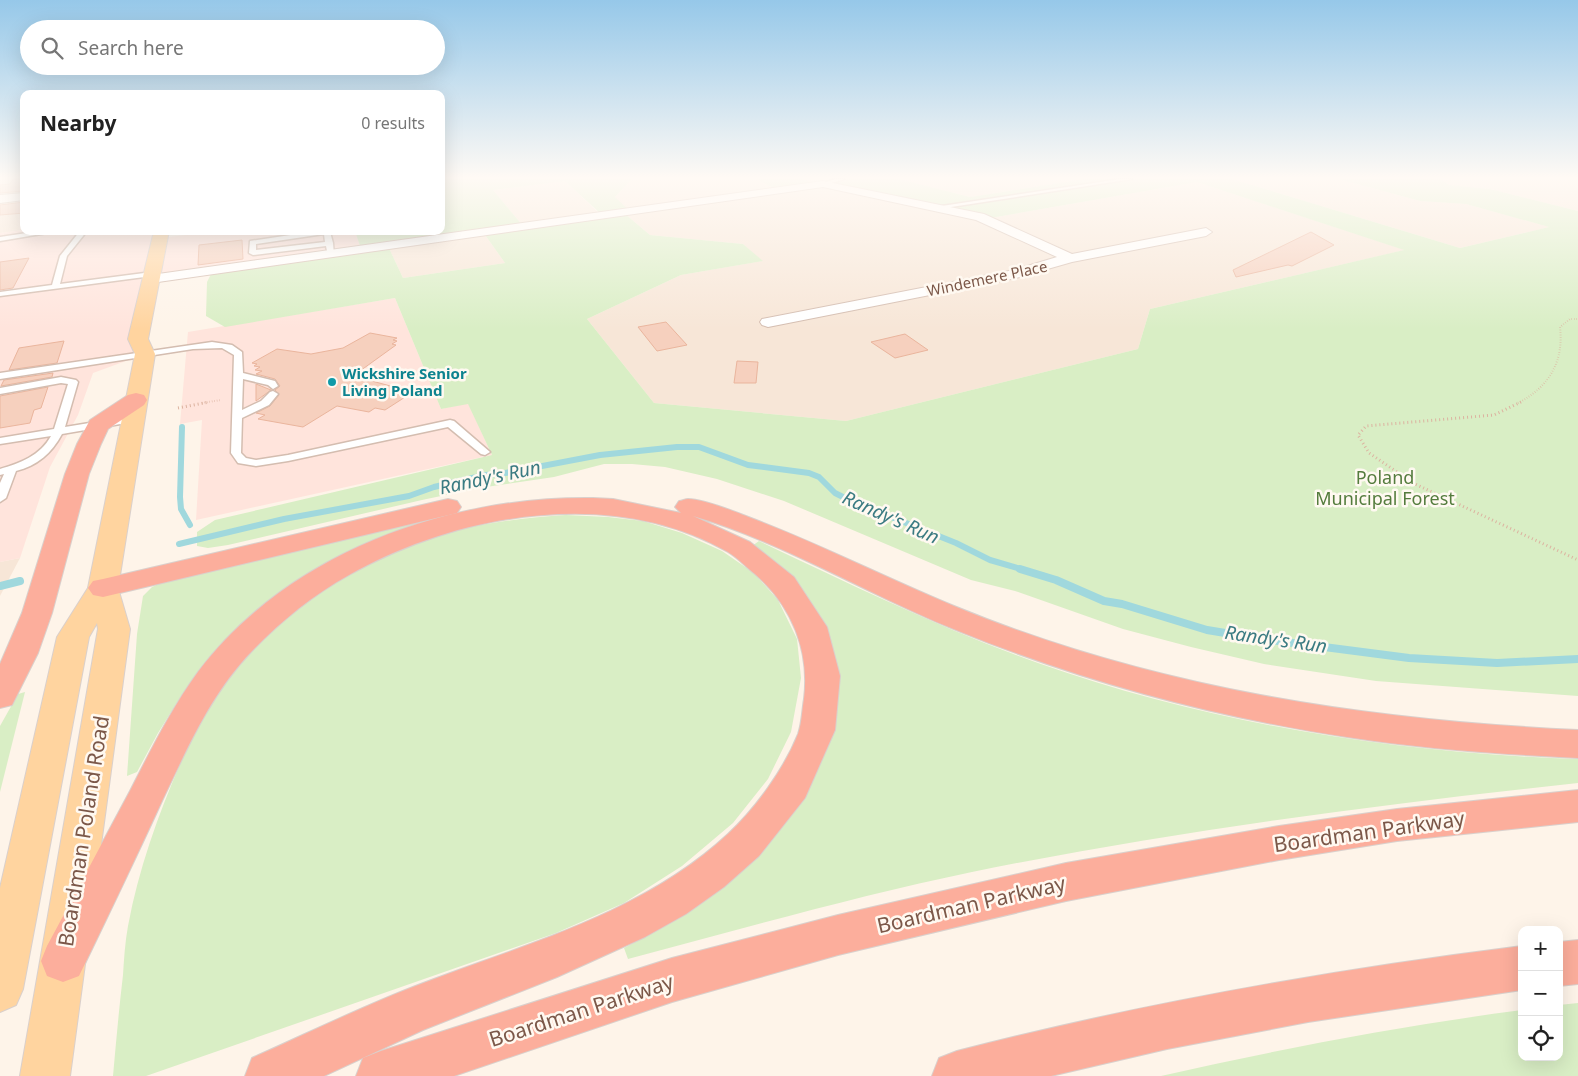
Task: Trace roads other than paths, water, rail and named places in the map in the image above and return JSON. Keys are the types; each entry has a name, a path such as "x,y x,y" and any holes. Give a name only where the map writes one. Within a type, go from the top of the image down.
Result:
{"highway":[{"path":"0,696 22,653 37,613 77,474 98,425 134,410"},
{"path":"103,588 472,502 526,494 585,493 652,498 706,511 774,537 972,625 1039,650 1137,681 1284,714 1404,733 1518,742 1578,744"},
{"path":"64,962 188,715 214,676 236,648 271,615 304,589 336,570 405,537 458,521 509,511 564,506 602,506 659,515 699,527 750,552 782,580 810,622 819,645 823,666 822,706 809,753 791,789 771,816 743,846 718,868 676,897 606,935 408,1013 270,1076"},
{"name":"Boardman Parkway","path":"381,1076 672,980 838,935 1066,882 1289,841 1397,826 1578,806"},
{"path":"1563,964 1578,962"},
{"path":"957,1076 1116,1037 1244,1010 1450,977 1518,968"}],"main road":[{"name":"Boardman Poland Road","path":"1,986 73,638 103,588 145,354 138,339 161,235"},
{"name":"Boardman Poland Road","path":"45,1076 114,629 103,588"}],"street":[{"path":"445,233 475,229"},
{"path":"1007,229 1070,258"},
{"name":"Windemere Place","path":"768,322 1016,274 1070,258 1206,232"},
{"path":"152,276 331,248 431,235"}],"lane":[{"path":"0,239 28,235"},
{"path":"56,286 58,269 65,251 80,235"},
{"path":"304,235 252,242 253,253 331,248 328,235"},
{"path":"0,294 152,276"},
{"path":"1,365 2,376 216,344 231,346 239,354 236,453 242,461 256,463 450,423 485,452"},
{"path":"237,417 265,403 274,396 272,383 238,375"},
{"path":"0,390 61,380 72,382 60,431 46,452 31,462 6,471 0,498"},
{"path":"0,441 98,425"}],"waterway":[{"path":"182,427 180,497 181,509 190,525"},
{"name":"Randy's Run","path":"179,544 284,519 409,496 434,487 485,475 500,474 600,455 677,447 699,447 748,465 809,473 819,477 835,493 849,500 956,543 990,560 1024,570"},
{"name":"Randy's Run","path":"1020,569 1056,580 1104,601 1122,604 1207,630 1262,639 1409,658 1497,663 1578,659"},
{"name":"Randy's Run","path":"0,586 20,581"}],"place":[{"name":"Wickshire Senior Living Poland","path":"332,382"}],"park label":[{"name":"Poland Municipal Forest","path":"1385,487"}]}
